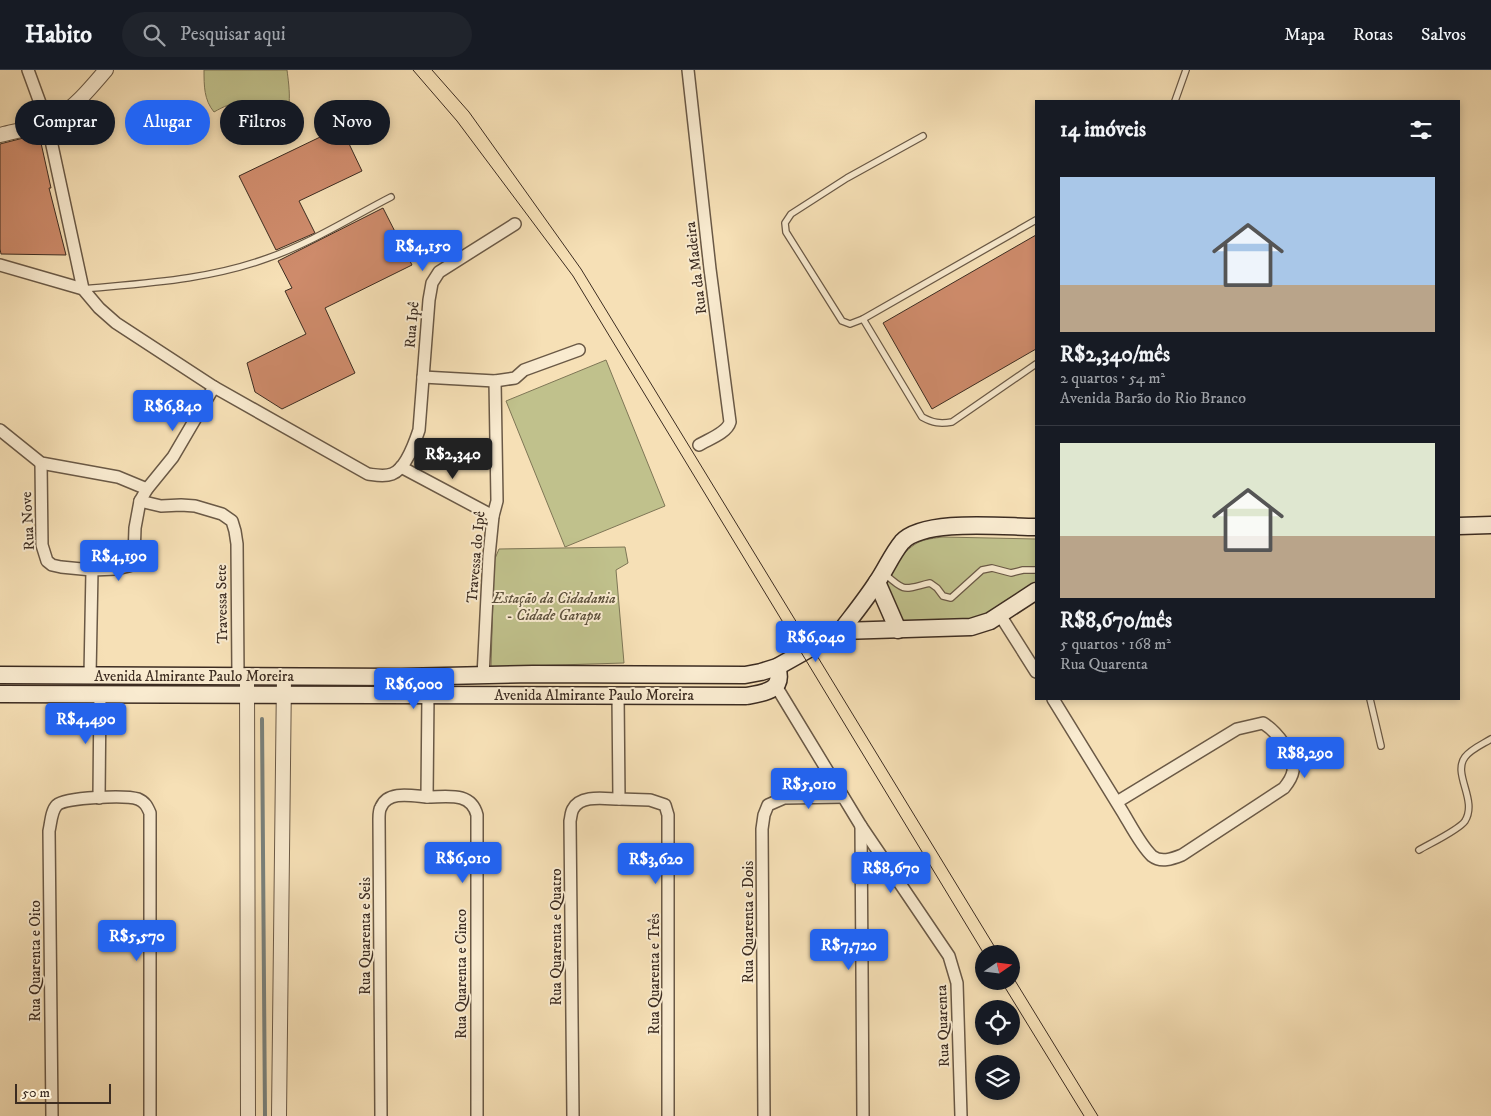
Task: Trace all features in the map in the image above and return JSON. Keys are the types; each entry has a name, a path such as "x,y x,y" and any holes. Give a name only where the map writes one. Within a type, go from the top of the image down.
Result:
{"main road":[{"path":"1460,526 1491,525"},
{"name":"Avenida Almirante Paulo Moreira","path":"841,631 880,577 902,542 914,534 938,527 1035,527"},
{"path":"880,577 898,630"},
{"name":"Avenida Almirante Paulo Moreira","path":"0,675 284,677 745,674 777,667 841,631 971,628 990,621 1035,592"},
{"path":"776,686 780,675 777,667"},
{"path":"583,674 583,695"},
{"name":"Avenida Almirante Paulo Moreira","path":"0,694 746,696 771,690 776,686"}],"street":[{"path":"28,70 39,100"},
{"path":"78,100 106,70"},
{"name":"Rua da Madeira","path":"688,70 710,269 730,422 725,430 699,445"},
{"path":"0,135 15,131"},
{"path":"52,145 84,289 99,308 116,323 214,387 368,474 380,476 393,474 401,468 493,516"},
{"name":"Rua Ipê","path":"401,468 413,447 419,430 428,300 432,283 438,272 515,224"},
{"path":"0,265 84,289"},
{"path":"423,377 495,381 515,378 524,370 579,350"},
{"name":"Travessa do Ipê","path":"483,676 493,516 497,501 498,456 495,381"},
{"path":"90,675 92,570 123,568 133,562 135,528 140,501 147,489 173,458 214,387"},
{"path":"0,430 41,463 118,477 147,489"},
{"name":"Rua Nove","path":"41,463 42,545 47,561 52,565 92,570"},
{"name":"Travessa Sete","path":"140,501 161,506 195,506 222,514 232,521 235,531 243,676"},
{"path":"1000,614 1035,670"},
{"path":"243,676 247,695 248,1116"},
{"path":"279,1116 284,677"},
{"name":"Rua Quarenta","path":"776,686 861,826 949,956 958,982 961,1116"},
{"path":"100,693 99,798 137,798 146,803 150,813 150,1116"},
{"path":"427,797 428,694"},
{"path":"618,695 619,799"},
{"path":"1054,700 1144,846 1153,856 1162,860 1171,860 1182,855 1284,788 1293,773 1293,763 1289,752 1271,728 1263,723 1251,724 1237,729 1117,802"},
{"name":"Rua Quarenta e Seis","path":"381,1116 379,819 381,806 388,798 397,796 427,797"},
{"name":"Rua Quarenta e Cinco","path":"427,797 462,798 470,801 475,807 477,815 477,1116"},
{"name":"Rua Quarenta e Dois","path":"764,1116 762,829 764,815 768,805 784,798 844,797"},
{"name":"Rua Quarenta e Oito","path":"52,1116 49,831 56,806 64,802 99,798"},
{"name":"Rua Quarenta e Quatro","path":"572,1116 570,821 573,808 579,802 590,798 619,799"},
{"name":"Rua Quarenta e Três","path":"619,799 658,801 665,805 668,815 668,1116"},
{"path":"861,826 863,1116"}],"lane":[{"path":"1175,100 1186,70"},
{"path":"923,136 847,178 791,214 785,223 786,232 842,321 850,324 863,319 1035,221"},
{"path":"84,289 186,279 266,259 286,252 391,197"},
{"path":"863,319 922,417 932,422 942,424 952,422 1035,365"},
{"path":"880,577 899,587 909,589 930,583 943,596 951,598 982,570 992,568 1011,574 1023,570 1035,570"},
{"path":"1370,700 1381,746"},
{"path":"1419,850 1465,821 1469,807 1468,795 1460,769 1464,758 1470,752 1491,739"}],"green space":[{"path":"204,70 287,70 289,100 220,100 220,109 214,112 210,105 210,100 206,98"},
{"path":"606,360 665,506 565,547 506,401"},
{"path":"943,537 1035,539 1035,590 989,618 901,623 888,594 888,579 895,565 905,552 917,543"},
{"name":"Estação da Cidadania - Cidade Garapu","path":"625,547 628,563 616,570 624,663 491,667 494,561 499,549"}],"building":[{"path":"15,140 15,145 41,145 51,188 49,188 66,255 1,254 0,144"},
{"path":"314,140 314,145 350,145 362,171 299,201 315,233 276,250 239,176"},
{"path":"383,208 412,265 325,308 355,373 282,409 255,392 247,363 306,334 285,291 292,288 278,261"},
{"path":"1035,236 1035,350 932,409 883,323"}],"waterway":[{"path":"262,719 265,1116"}],"tram line":[{"path":"413,70 457,121 573,276 979,945"},
{"path":"432,70 469,112 581,269 994,945"},
{"path":"1020,989 1098,1116"},
{"path":"1007,990 1084,1116"}]}
